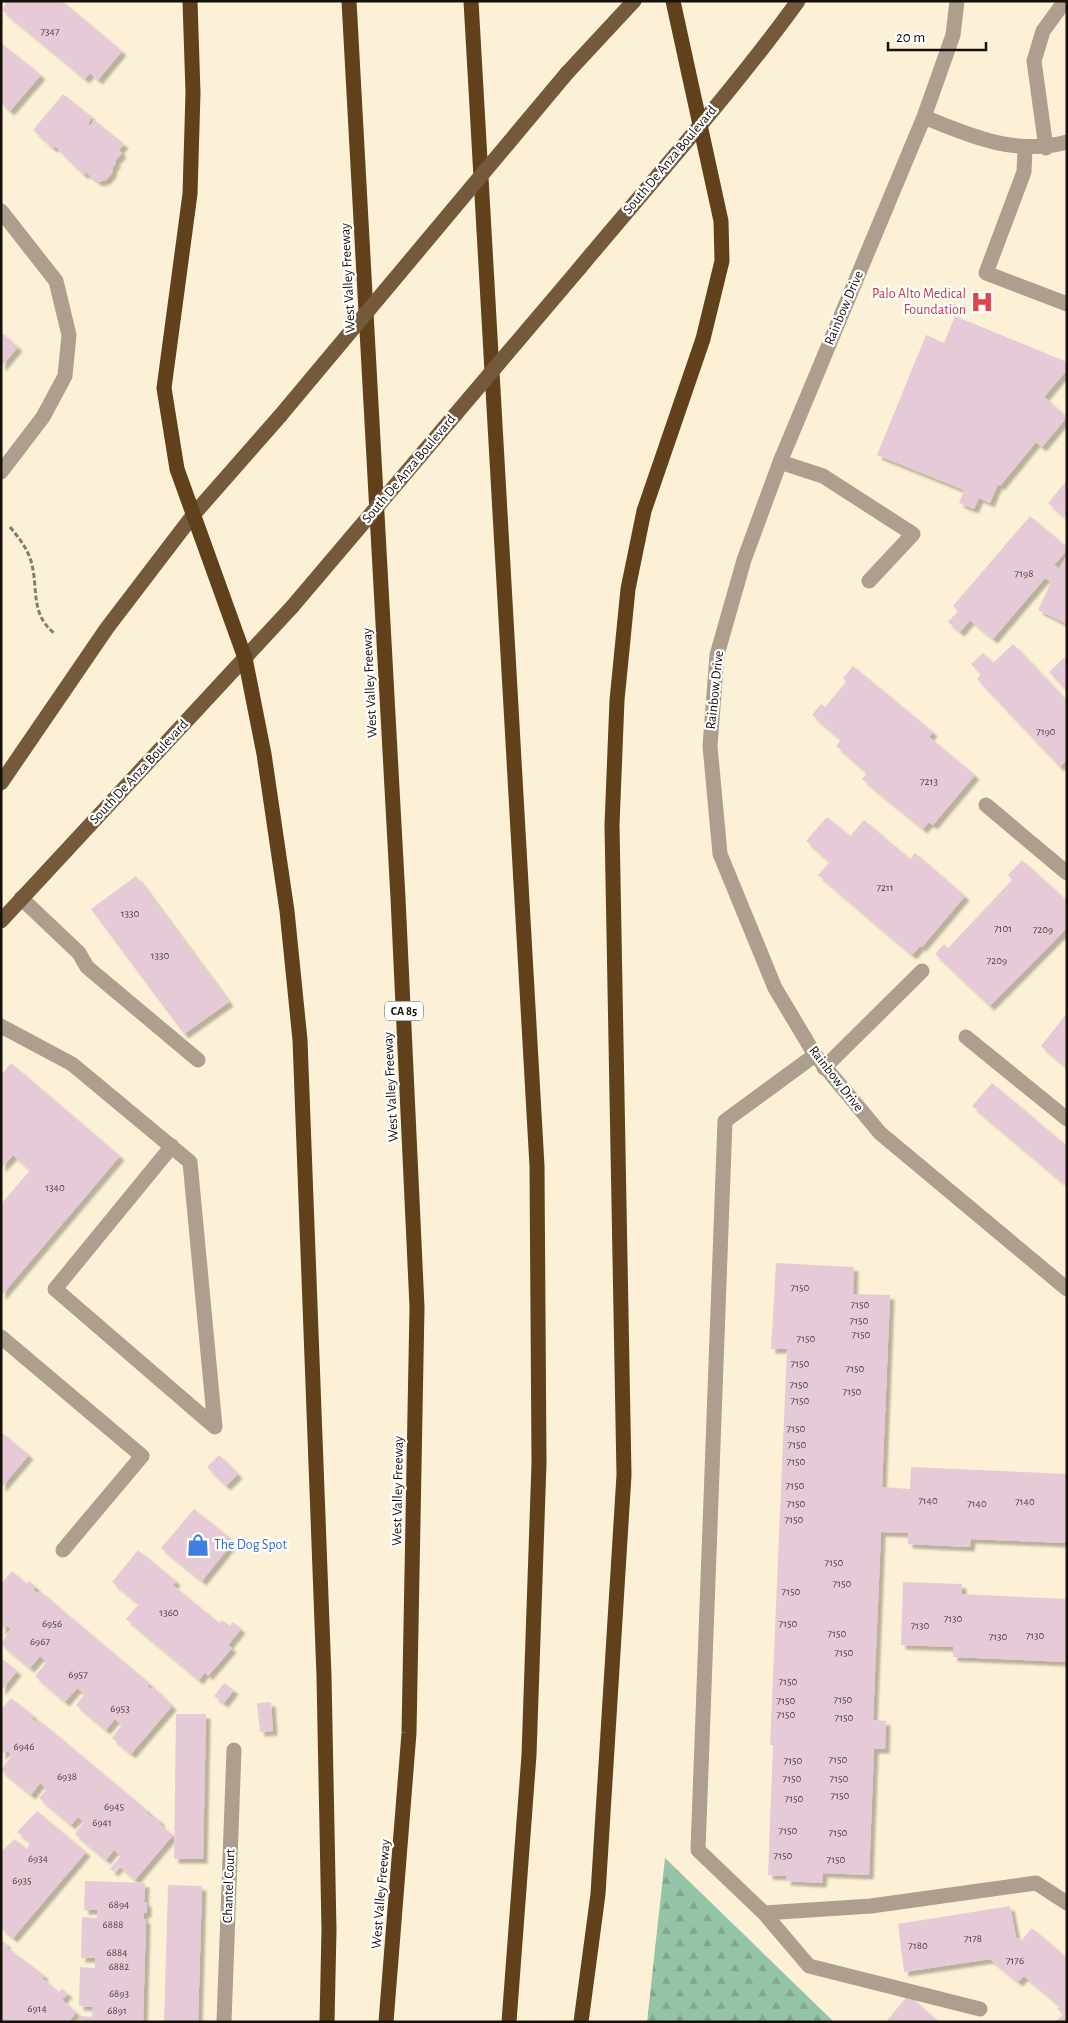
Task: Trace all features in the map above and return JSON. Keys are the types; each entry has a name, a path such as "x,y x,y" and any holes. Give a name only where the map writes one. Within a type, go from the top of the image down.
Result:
{"highway":[{"path":"190,1 194,93 190,194 164,388 177,469 245,658 264,754 286,901 300,1040 324,1676 329,1930 327,2022"},
{"name":"West Valley Freeway","path":"349,1 398,898 417,1307 409,1733 386,2022"},
{"path":"472,1 537,1166 538,1482 529,1754 509,2022"},
{"path":"581,2022 598,1894 624,1475 612,825 617,700 628,589 644,511 703,339 722,261 721,222 673,1"}],"main road":[{"path":"1,783 97,641 194,514 280,416 567,73 634,1"},
{"name":"South De Anza Boulevard","path":"1,921 292,607 700,126 770,40 798,1"}],"street":[{"name":"Rainbow Drive","path":"957,1 953,35 924,117 780,462 744,560 717,655 710,746 720,854 775,988 815,1055 880,1133 1067,1289"},
{"path":"1046,148 1034,61 1043,31 1065,1"},
{"path":"924,117 969,136 1025,148 1046,148 1067,142"},
{"path":"1025,148 1024,172 986,272 1067,304"},
{"path":"1,211 56,281 68,335 65,376 43,417 1,472"},
{"path":"780,462 823,476 913,534 869,580"},
{"path":"986,805 1067,873"},
{"path":"21,898 79,953 87,967 198,1060"},
{"path":"824,1068 922,971"},
{"path":"1,1026 72,1064 172,1146 190,1162 215,1427 55,1290 172,1146"},
{"path":"966,1037 1067,1119"},
{"path":"815,1055 725,1122 698,1850 764,1913 809,1966 980,2009"},
{"path":"1,1337 142,1456 63,1550"},
{"name":"Chantel Court","path":"224,2022 234,1750"},
{"path":"764,1913 871,1906 1036,1883 1067,1904"}],"path":[{"path":"10,528 24,545 32,562 34,593 44,626 54,634"}],"green space":[{"path":"665,1858 834,2022 647,2022"}],"building":[{"path":"3,1 62,1 122,51 98,80 90,73 85,79 2,10 6,4"},
{"path":"1,43 41,75 10,111 1,103"},
{"path":"63,94 92,117 88,124 90,126 94,120 124,144 119,150 122,153 115,161 112,173 106,180 98,182 85,172 84,175 55,146 53,148 33,130"},
{"path":"955,316 1067,362 1067,370 1044,397 1067,417 1042,447 1036,442 1000,486 998,484 990,503 979,498 974,509 959,503 964,490 877,455 926,335 944,343"},
{"path":"1,332 18,347 1,367"},
{"path":"1067,480 1067,519 1048,503"},
{"path":"1030,516 1067,547 1067,550 1054,565 1059,569 1067,555 1067,624 1038,610 1051,582 1045,578 993,639 970,620 960,632 948,622 958,611 953,606"},
{"path":"1013,644 1067,701 1067,760 1060,767 977,679 981,674 971,664 983,653 993,663"},
{"path":"1067,655 1067,691 1049,672"},
{"path":"853,666 933,732 929,737 975,775 933,825 929,822 923,829 862,779 867,773 836,746 841,740 812,715 821,704 825,707 846,682 843,678"},
{"path":"827,817 850,836 864,820 910,859 915,853 965,896 922,947 920,946 912,955 818,875 830,862 806,841"},
{"path":"1022,860 1067,901 1067,928 990,1006 935,954 944,944 948,948 1012,880 1008,875"},
{"path":"136,876 229,1002 184,1034 91,909"},
{"path":"1067,1013 1067,1068 1041,1046"},
{"path":"11,1063 120,1156 1,1296 1,1204 30,1170 13,1155 1,1168 1,1075"},
{"path":"992,1083 1067,1146 1067,1186 972,1106"},
{"path":"776,1263 854,1267 853,1294 890,1295 882,1487 910,1489 911,1467 1067,1474 1067,1543 971,1539 970,1547 908,1544 908,1533 881,1532 873,1720 886,1721 885,1749 874,1749 869,1875 823,1873 822,1883 786,1881 787,1876 768,1875 773,1745 770,1745 787,1349 771,1349"},
{"path":"1,1432 29,1455 1,1488"},
{"path":"219,1455 238,1474 226,1486 207,1467"},
{"name":"The Dog Spot","path":"194,1509 234,1541 202,1581 161,1548"},
{"path":"138,1550 176,1581 173,1585 219,1623 222,1620 230,1626 233,1622 241,1629 228,1645 232,1648 208,1676 205,1672 199,1680 126,1619 139,1604 112,1582"},
{"path":"12,1571 27,1584 29,1581 36,1587 33,1590 38,1594 40,1591 149,1683 147,1686 152,1690 154,1687 172,1706 131,1754 112,1738 122,1725 115,1719 106,1730 76,1705 85,1694 77,1688 65,1702 35,1676 47,1662 40,1656 30,1668 1,1644 11,1629 6,1625 1,1631 1,1584"},
{"path":"903,1582 962,1584 962,1594 1067,1599 1067,1662 953,1657 953,1647 901,1645"},
{"path":"1,1658 17,1671 1,1691"},
{"path":"224,1683 234,1690 224,1703 214,1696"},
{"path":"11,1698 34,1716 31,1718 36,1722 39,1720 148,1811 146,1813 151,1817 153,1815 161,1822 159,1824 173,1835 135,1880 119,1866 114,1872 110,1869 121,1856 114,1850 106,1860 75,1834 84,1822 78,1817 71,1825 39,1798 47,1789 40,1783 31,1795 1,1770 12,1755 6,1750 1,1756 1,1710"},
{"path":"271,1702 273,1731 260,1732 257,1703"},
{"path":"176,1714 206,1714 203,1859 174,1859"},
{"path":"37,1811 86,1852 13,1938 1,1928 1,1852 15,1839 26,1849 31,1843 17,1832"},
{"path":"85,1881 145,1883 144,1902 147,1902 147,1913 144,1913 143,1919 146,1919 143,2022 79,2022 79,2016 92,2017 93,2007 79,2006 80,1967 95,1968 95,1958 81,1958 82,1917 97,1918 97,1910 84,1910"},
{"path":"168,1885 202,1886 198,2022 164,2022"},
{"path":"1010,1906 1016,1937 1021,1941 1032,1928 1067,1958 1067,2022 1056,2022 1063,2014 1057,2009 1060,2006 1024,1976 1018,1982 990,1959 904,1972 898,1924"},
{"path":"1,1940 7,1944 5,1946 44,1975 42,1978 59,1992 62,1989 68,1993 62,2000 76,2012 69,2022 1,2022"},
{"path":"908,1995 939,2022 886,2022"}],"place":[{"name":"Palo Alto Medical Foundation","path":"982,302"},
{"name":"The Dog Spot","path":"198,1545"}]}
